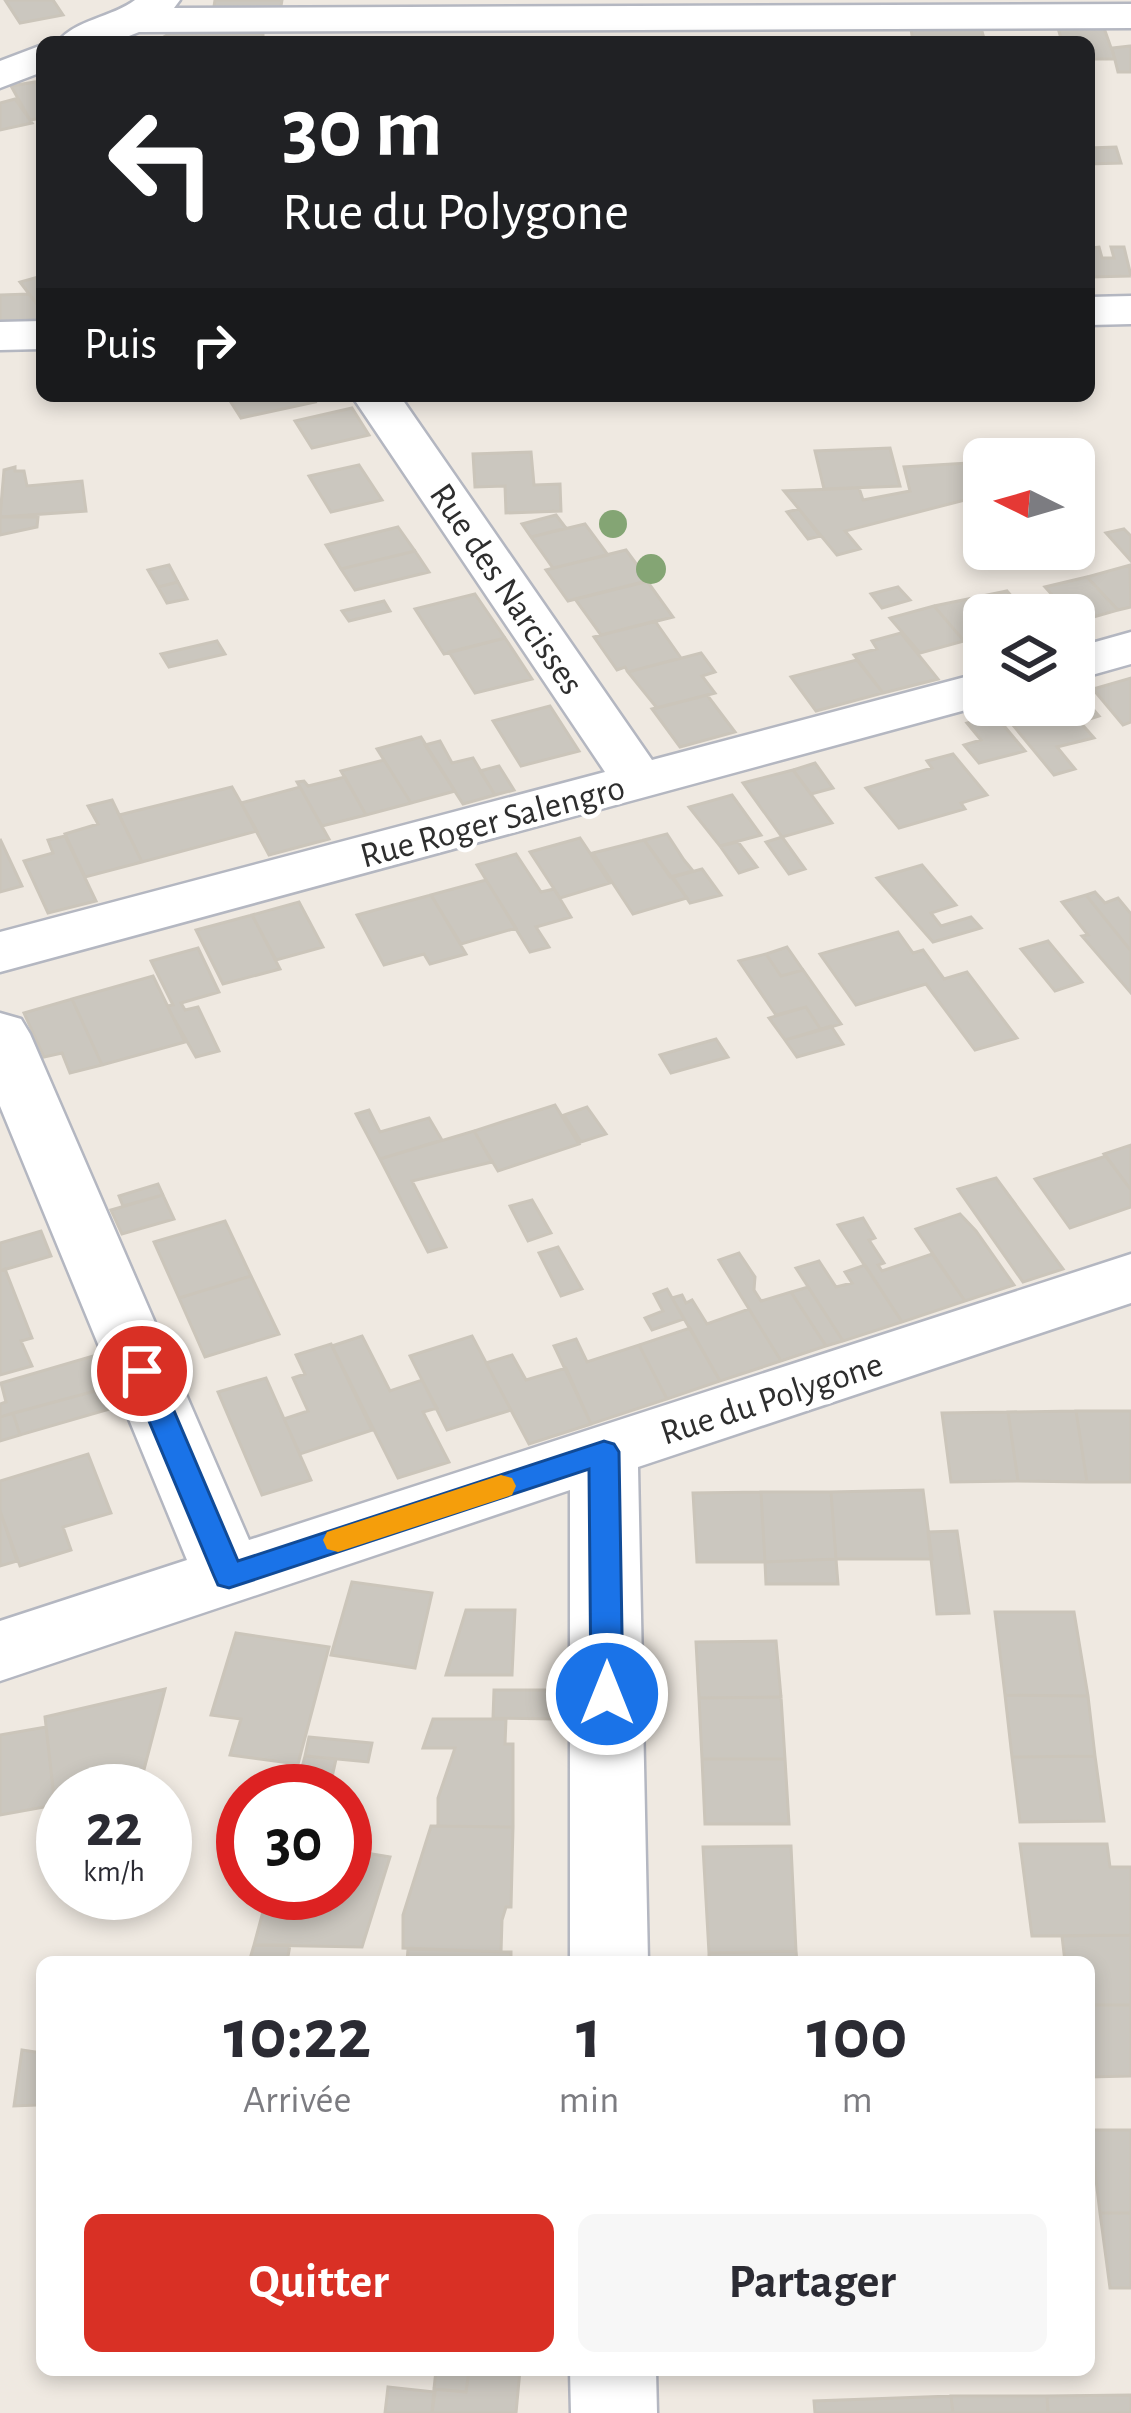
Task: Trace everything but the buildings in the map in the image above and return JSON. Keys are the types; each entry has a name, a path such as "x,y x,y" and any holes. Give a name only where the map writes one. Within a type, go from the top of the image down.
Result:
{"street":[{"path":"90,36 134,16 1131,16"},
{"path":"0,76 36,60"},
{"path":"1095,311 1131,310"},
{"path":"0,336 36,335"},
{"name":"Rue des Narcisses","path":"380,402 639,781"},
{"path":"1095,658 1131,649"},
{"name":"Rue Roger Salengro","path":"0,952 963,694"},
{"path":"0,1034 229,1576"},
{"name":"Rue du Polygone","path":"0,1652 1131,1279"},
{"path":"604,1452 609,1956"},
{"path":"613,2376 614,2413"}],"slow traffic":[{"path":"338,1540 501,1486"}],"route":[{"path":"142,1371 229,1576 604,1452 607,1694"}]}
